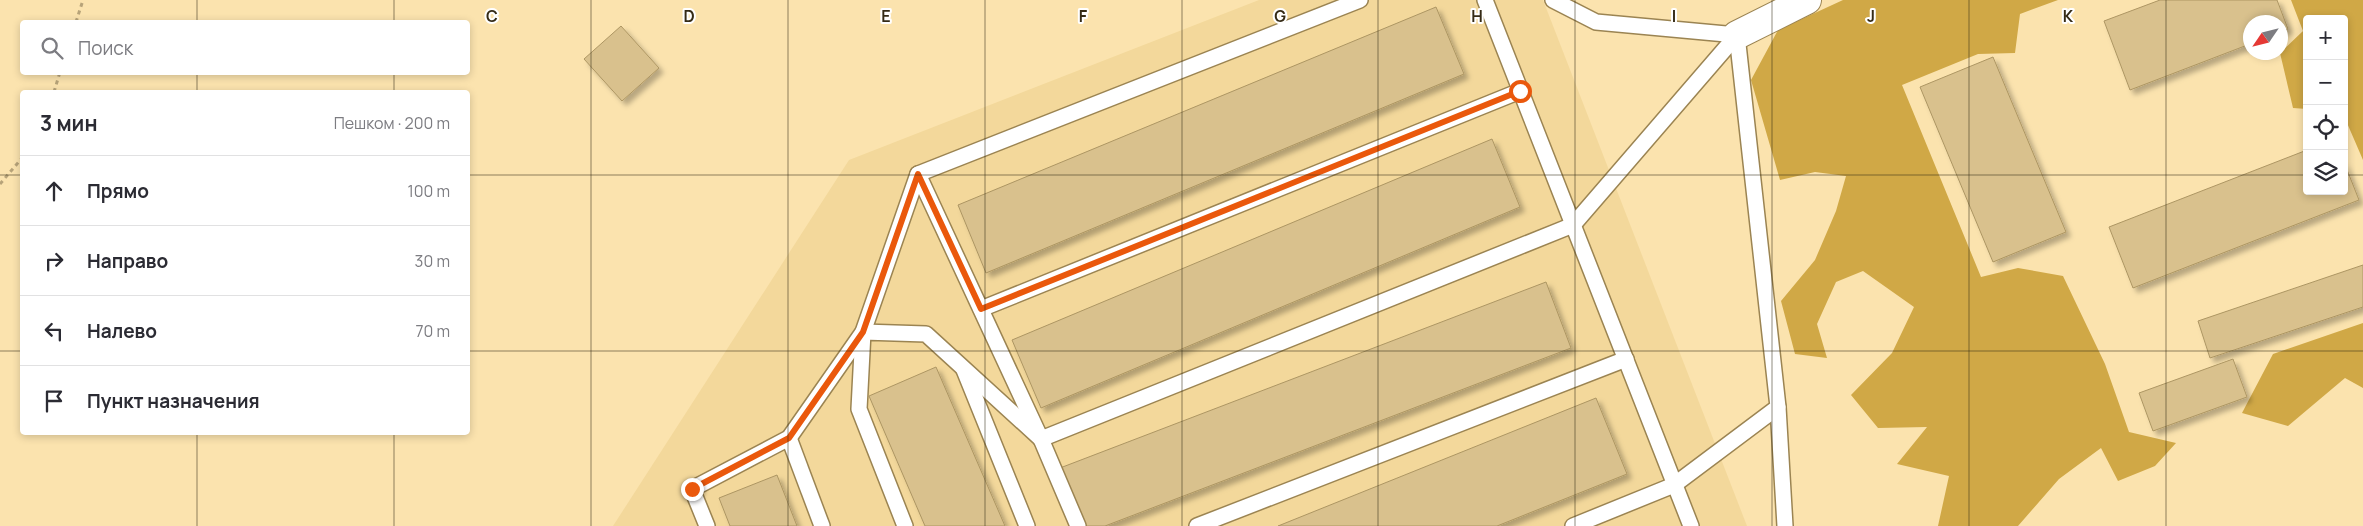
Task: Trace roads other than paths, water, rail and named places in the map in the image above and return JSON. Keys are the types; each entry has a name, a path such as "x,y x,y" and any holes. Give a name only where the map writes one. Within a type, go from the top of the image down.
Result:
{"street":[{"path":"1737,34 1807,0"}],"lane":[{"path":"707,526 692,489 789,438 863,332 918,174 1360,0"},
{"path":"1485,0 1691,526"},
{"path":"1553,0 1596,22 1737,34"},
{"path":"1041,439 1573,224 1737,34"},
{"path":"1737,34 1778,407 1785,526"},
{"path":"981,309 1520,91"},
{"path":"918,174 1041,439 1078,526"},
{"path":"863,332 926,334 1041,439"},
{"path":"863,332 859,409 904,526"},
{"path":"1197,526 1626,358"},
{"path":"962,367 1027,526"},
{"path":"1573,526 1674,484 1778,407"},
{"path":"789,438 822,526"}]}
